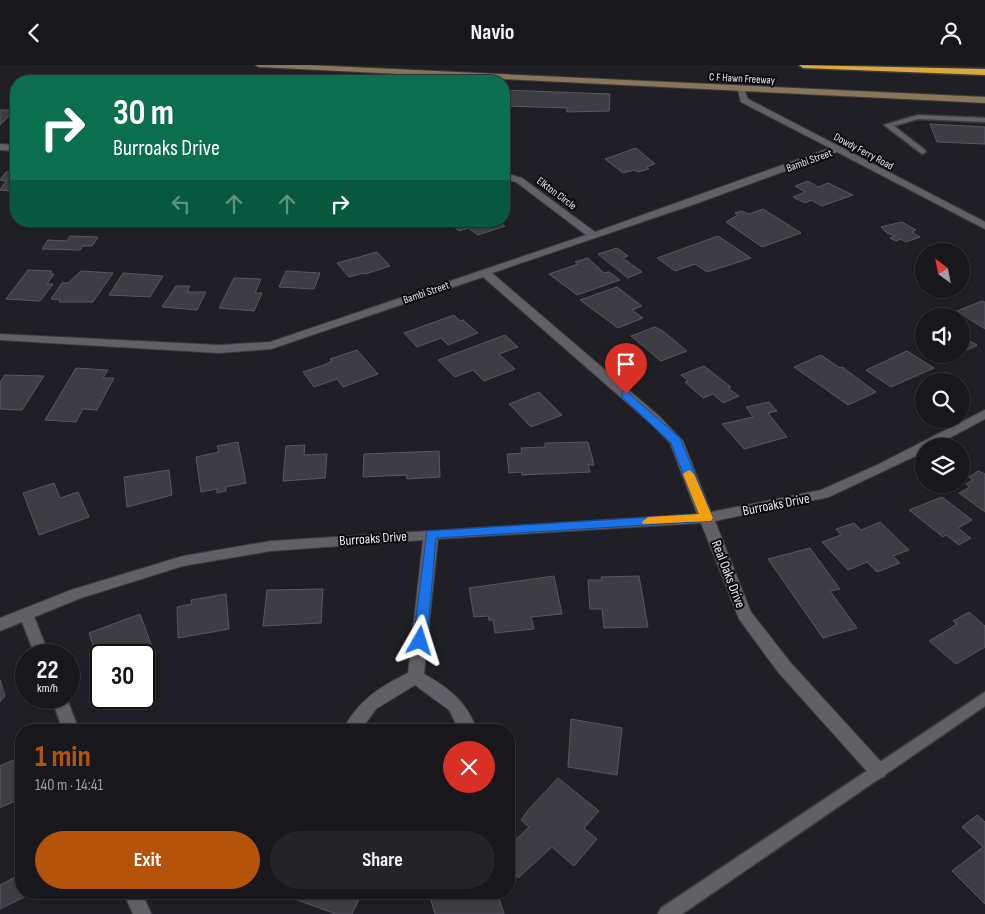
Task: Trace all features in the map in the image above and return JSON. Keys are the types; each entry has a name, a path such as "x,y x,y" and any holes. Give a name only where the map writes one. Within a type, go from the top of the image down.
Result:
{"highway":[{"path":"803,65 985,74"}],"main road":[{"name":"C F Hawn Freeway","path":"259,65 459,75"},
{"name":"C F Hawn Freeway","path":"510,78 985,100"}],"street":[{"name":"Dowdy Ferry Road","path":"740,89 744,100 985,226"},
{"name":"Bambi Street","path":"0,337 219,349 271,345 837,149"},
{"name":"Elkton Circle","path":"510,178 518,180 593,235"},
{"name":"Real Oaks Drive","path":"484,272 654,419 676,441 744,615 784,667 878,771"},
{"name":"Burroaks Drive","path":"0,625 76,594 183,561 271,546 431,534 707,518 824,494 882,468 985,414"},
{"path":"416,677 431,534"},
{"path":"354,724 356,720 383,693 416,677"},
{"path":"416,677 447,695 465,717 467,724"}],"lane":[{"path":"922,152 888,125 918,117 985,120"},
{"path":"26,614 38,644"},
{"path":"668,914 985,698"},
{"path":"63,709 69,724"},
{"path":"136,899 142,914"}],"building":[{"path":"510,90 610,94 609,111 567,112 567,108 510,106"},
{"path":"0,110 10,110 10,115 0,125"},
{"path":"930,124 985,127 985,144 937,142"},
{"path":"636,148 655,164 646,167 649,169 623,173 605,159"},
{"path":"6,172 10,172 10,191 0,190 6,181 0,180"},
{"path":"808,181 818,187 828,183 853,195 822,206 811,200 805,203 793,197 805,192 795,186"},
{"path":"763,209 801,233 762,247 726,222 738,215 735,213 741,211 749,214"},
{"path":"902,222 916,230 912,232 920,237 906,242 901,239 896,241 890,238 895,236 887,233 881,227"},
{"path":"454,227 502,227 478,235 468,228 459,231"},
{"path":"70,236 98,237 92,246 83,246 80,250 42,249 48,240 67,241"},
{"path":"718,236 751,258 707,272 695,264 675,271 657,258"},
{"path":"617,248 628,256 623,258 642,272 628,278 598,254"},
{"path":"377,252 390,266 349,277 337,263"},
{"path":"588,258 604,273 609,272 620,280 577,295 549,274 578,264 575,262"},
{"path":"28,270 52,271 50,274 54,274 47,284 53,284 40,301 6,299"},
{"path":"81,271 113,273 93,302 59,302 61,300 51,299 62,283 68,283"},
{"path":"286,271 320,273 314,289 279,287"},
{"path":"123,273 163,276 150,297 109,295"},
{"path":"234,278 261,279 255,293 262,293 254,311 219,308"},
{"path":"176,286 190,286 187,292 206,292 197,310 162,307"},
{"path":"617,287 642,306 632,310 643,318 618,328 580,300"},
{"path":"982,301 985,302 985,329 970,319 970,308 964,308"},
{"path":"454,315 478,333 448,345 441,338 417,347 404,333"},
{"path":"655,327 663,331 687,351 661,361 631,336"},
{"path":"505,335 518,347 499,354 515,369 484,381 473,370 455,377 438,360"},
{"path":"970,341 977,345 970,348"},
{"path":"357,350 378,374 343,387 337,379 314,387 303,372 332,361 330,359"},
{"path":"907,351 915,356 915,363 926,363 934,368 923,373 915,373 915,376 891,387 866,370"},
{"path":"821,355 840,368 842,367 876,392 848,405 794,367"},
{"path":"704,366 731,387 728,388 739,396 723,403 713,394 703,398 685,382 688,381 681,375"},
{"path":"76,368 108,370 103,378 114,378 97,410 83,409 76,422 45,420"},
{"path":"5,375 44,376 22,410 0,409 0,382"},
{"path":"539,392 562,415 531,427 509,404"},
{"path":"769,402 777,411 768,413 787,437 744,449 722,424 753,417 746,407"},
{"path":"238,442 246,483 226,487 226,491 217,493 217,489 201,492 196,457 219,452 217,446"},
{"path":"588,442 594,465 588,465 590,472 522,475 522,472 509,473 507,454 522,453 521,448 545,447 545,443"},
{"path":"305,445 304,455 327,454 325,478 283,481 286,446"},
{"path":"439,451 440,477 407,479 407,475 363,477 364,454"},
{"path":"169,470 172,495 127,507 124,477"},
{"path":"978,471 985,474 985,512 959,493 970,493 970,482 973,480 970,476"},
{"path":"54,483 60,498 78,492 89,517 39,535 23,493"},
{"path":"942,497 972,520 958,528 971,538 959,545 946,535 943,537 909,510"},
{"path":"880,522 909,550 893,556 900,563 877,572 867,562 848,570 822,542 841,535 836,529 854,523 861,530"},
{"path":"810,548 840,589 830,591 857,628 823,638 768,559"},
{"path":"554,576 562,614 531,617 534,629 495,633 493,620 489,620 488,616 474,617 469,588"},
{"path":"639,576 648,627 604,628 602,609 590,609 588,580 602,580 601,577"},
{"path":"323,589 321,623 263,626 267,590"},
{"path":"226,594 229,629 178,638 177,607 192,604 191,600"},
{"path":"969,612 985,626 985,647 956,664 929,641 957,624 953,621"},
{"path":"140,614 151,644 93,644 89,633"},
{"path":"0,680 5,696 0,702"},
{"path":"571,719 622,728 617,775 568,767"},
{"path":"15,759 15,801 0,808 0,766"},
{"path":"558,778 599,811 584,828 597,839 574,866 552,847 518,878 515,872 515,840 529,827 521,820"},
{"path":"977,815 985,822 985,904 952,871 983,847 962,827"},
{"path":"15,877 15,899 20,899 0,909 0,885"},
{"path":"295,899 359,899 352,914 336,914"},
{"path":"431,899 499,899 504,914 435,914"}],"slow traffic":[{"path":"648,522 707,518 689,474"}],"route":[{"path":"420,641 431,534 707,518 676,441 626,394"}]}
